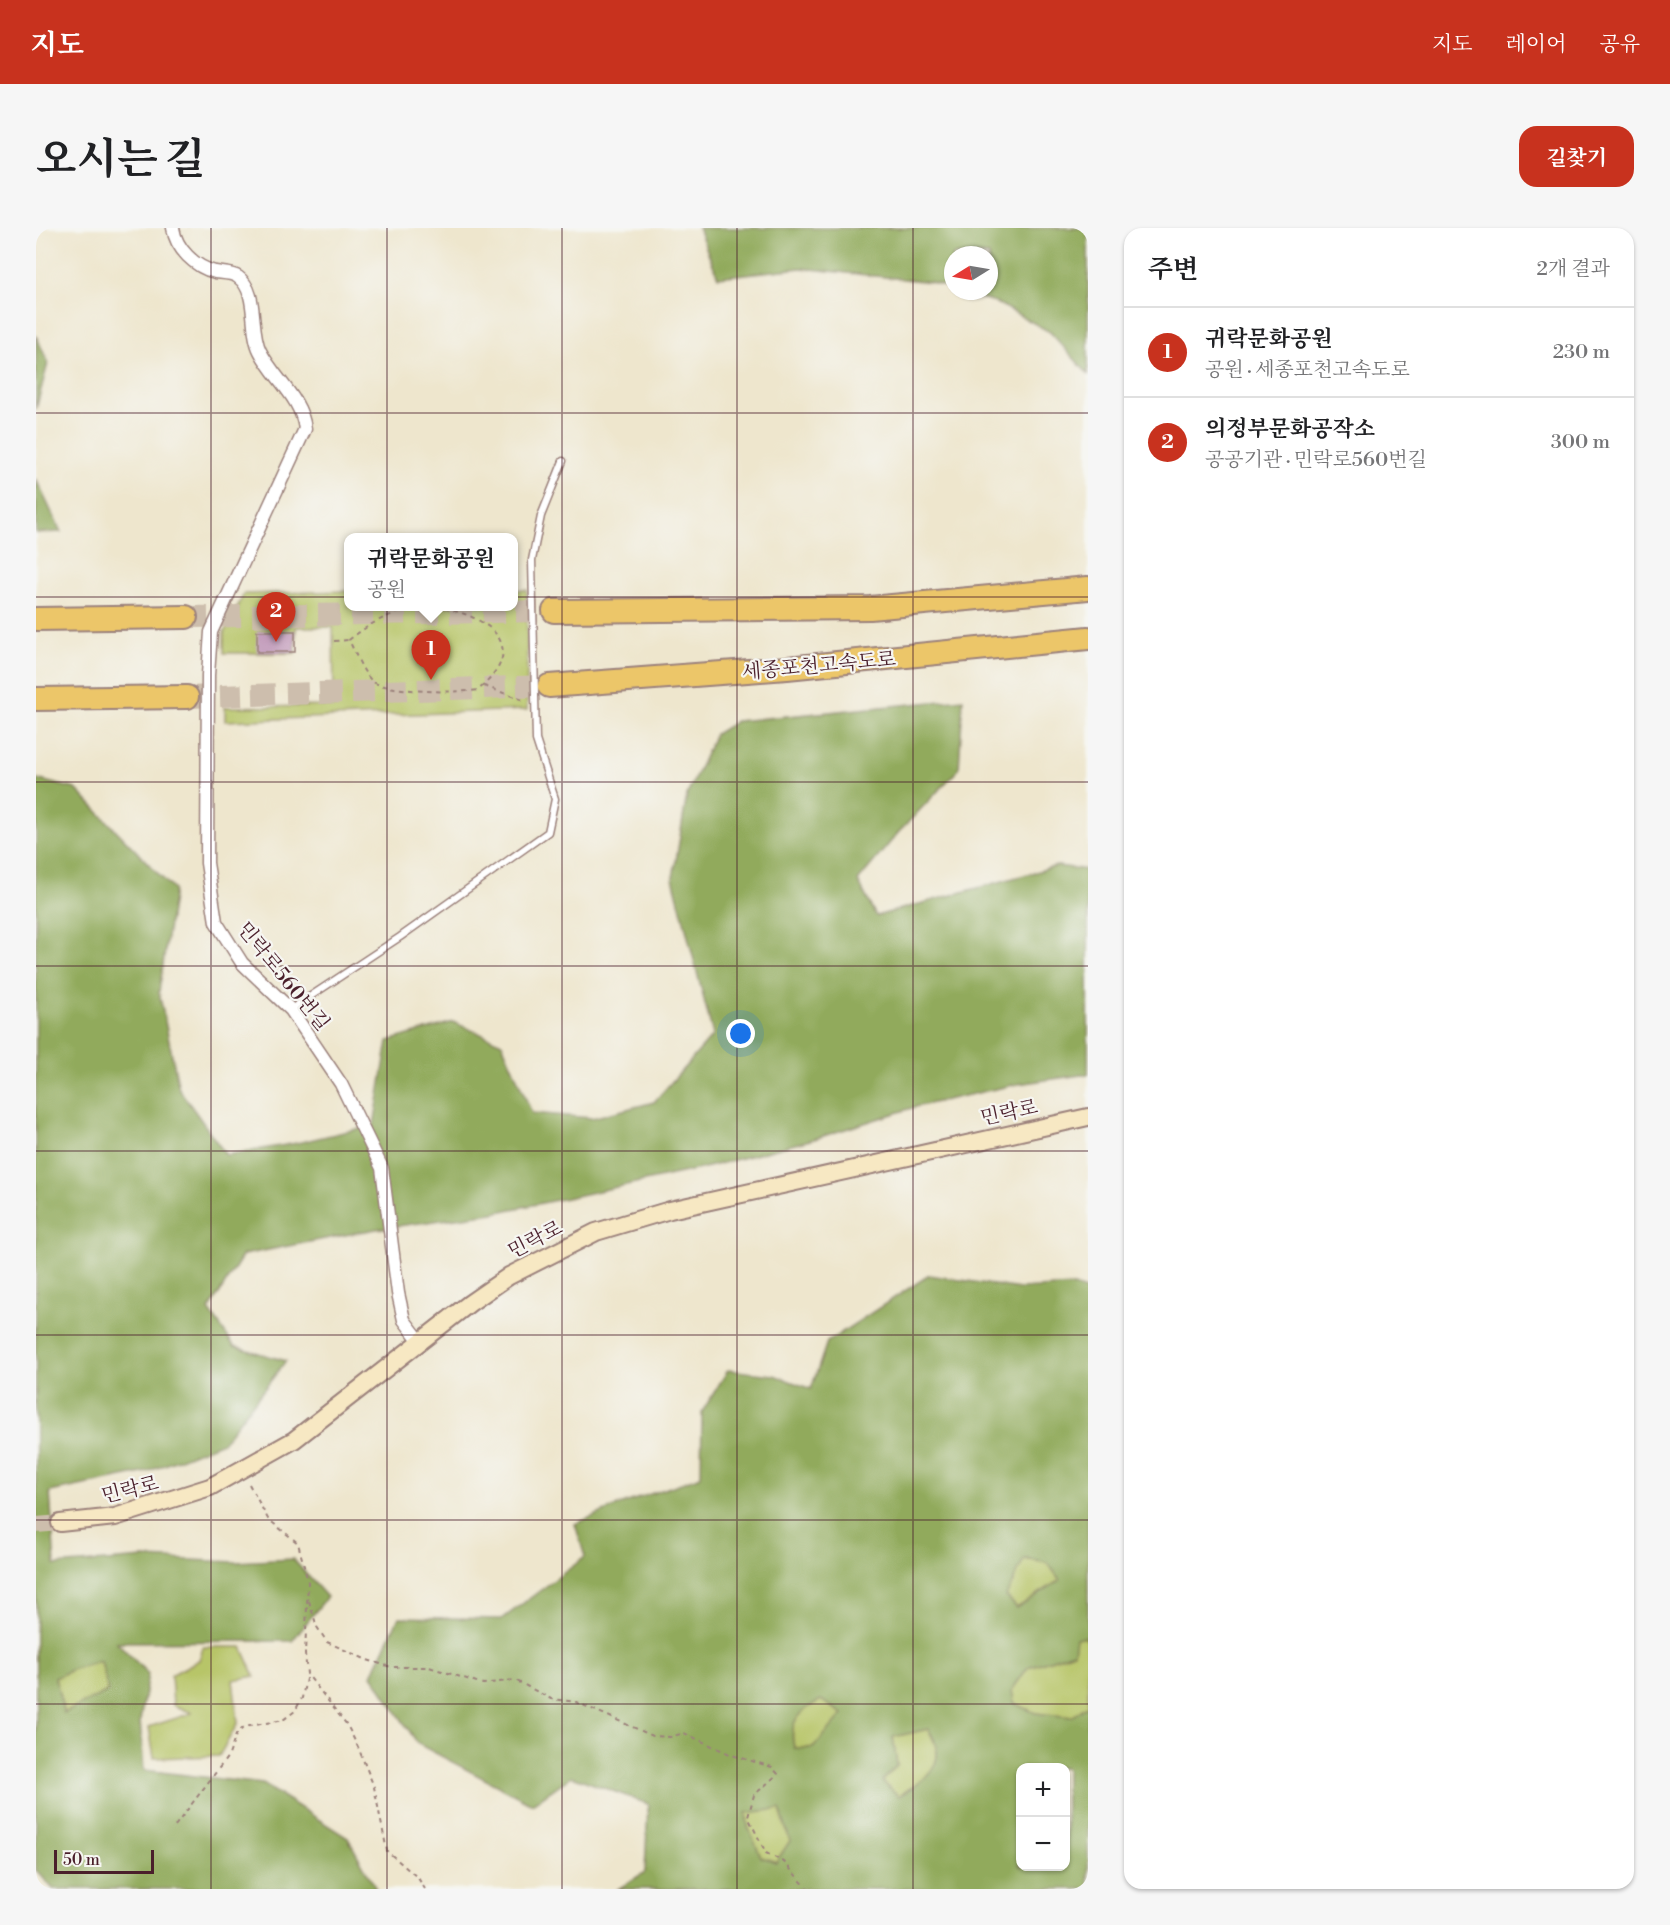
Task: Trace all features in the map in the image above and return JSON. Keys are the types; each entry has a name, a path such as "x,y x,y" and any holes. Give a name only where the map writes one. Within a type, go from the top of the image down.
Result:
{"highway":[{"path":"554,611 870,608 1088,588"},
{"path":"36,619 186,617"},
{"name":"세종포천고속도로","path":"549,686 787,668 1088,638"},
{"path":"36,699 187,697"}],"main road":[{"name":"민락로","path":"60,1523 115,1517 158,1506 210,1487 294,1440 420,1341 509,1276 596,1232 670,1210 1088,1117"}],"street":[{"name":"민락로560번길","path":"173,228 183,251 196,264 212,271 237,276 247,287 259,350 303,413 305,429 211,632 208,675 207,863 216,922 242,963 291,1010 341,1084 382,1168 398,1293 404,1320 420,1341"}],"lane":[{"path":"291,1010 400,937 548,832 555,799 536,740 532,560 541,516 563,461"}],"path":[{"path":"334,641 349,640 367,625 402,611"},
{"path":"349,640 371,681 381,686 471,691 484,686 499,666 504,652 503,640 488,625 454,611"},
{"path":"484,686 534,704"},
{"path":"175,1826 229,1755 236,1735 244,1727 283,1720 295,1711 302,1698 307,1674 305,1654 308,1582 298,1543 268,1519 242,1469"},
{"path":"309,1601 317,1627 327,1642 367,1660 391,1667 429,1667 483,1684 515,1680 551,1699 576,1702 653,1736 670,1737 684,1733 732,1755 772,1767 778,1774 754,1795 748,1817 766,1852 784,1862 808,1889"},
{"path":"307,1674 347,1725 358,1747 374,1787 387,1851 418,1878 424,1889"}],"green space":[{"path":"698,228 1088,228 1088,374 1050,332 988,300 998,300 998,246 944,246 944,286 931,282 801,268 718,277"},
{"path":"36,335 48,363 36,409"},
{"path":"36,479 61,532 36,533"},
{"path":"518,590 527,590 527,710 225,721 225,707 334,706 333,627 296,627 295,653 224,653 224,633 244,594 344,591 344,611 518,611"},
{"path":"963,699 959,769 898,833 858,881 876,916 1057,866 1088,870 1088,1074 1018,1084 915,1107 814,1139 704,1168 562,1199 493,1213 376,1229 243,1255 209,1310 234,1346 286,1361 223,1442 147,1472 50,1492 55,1565 144,1558 236,1562 293,1559 327,1597 292,1641 117,1642 148,1674 140,1721 144,1770 263,1784 348,1838 376,1889 53,1889 36,1870 36,779 76,789 174,890 159,992 179,1089 226,1155 297,1143 374,1125 388,1041 453,1022 502,1043 532,1113 592,1118 654,1102 713,1035 673,878 687,795 715,734 736,721","holes":["101,1661 108,1691 64,1713 55,1678 73,1669"]},
{"path":"929,1275 1020,1289 1074,1286 1088,1291 1088,1641 1084,1636 1076,1638 1074,1652 1028,1667 1012,1690 1014,1703 1035,1713 1072,1717 1088,1705 1088,1889 618,1889 645,1872 648,1804 572,1776 532,1804 418,1744 372,1675 399,1617 502,1619 585,1557 575,1524 625,1503 701,1476 702,1412 728,1370 774,1375 811,1389 827,1342","holes":["1024,1559 1048,1563 1060,1580 1017,1608 1006,1596","821,1700 843,1714 813,1748 794,1748 793,1731 797,1718 807,1708","928,1729 935,1741 937,1751 933,1768 919,1782 899,1796 882,1781 897,1765 893,1737","780,1809 790,1841 776,1862 761,1857 748,1827 746,1813"]},
{"path":"1024,1559 1048,1563 1061,1581 1017,1608 1006,1596"},
{"path":"1084,1636 1088,1641 1088,1705 1072,1717 1035,1713 1014,1703 1012,1690 1028,1667 1074,1652 1075,1638"},
{"path":"203,1647 242,1647 255,1676 233,1680 238,1723 219,1756 154,1758 149,1727 192,1713 173,1705 171,1675 199,1660"},
{"path":"101,1661 108,1691 65,1714 54,1678 73,1669"},
{"path":"821,1699 844,1714 813,1748 794,1748 792,1730 796,1718 806,1708"},
{"path":"928,1729 937,1752 933,1768 919,1782 899,1796 882,1781 897,1765 893,1737"},
{"path":"780,1809 790,1841 776,1862 761,1857 748,1827 746,1812"}],"building":[{"path":"257,631 295,631 295,652 257,652"}],"tunnel":[{"path":"186,617 554,611"},
{"path":"187,697 549,686"},
{"path":"36,1525 60,1523"}],"place":[{"name":"의정부문화공작소","path":"276,642"},
{"name":"귀락문화공원","path":"431,680"}]}
